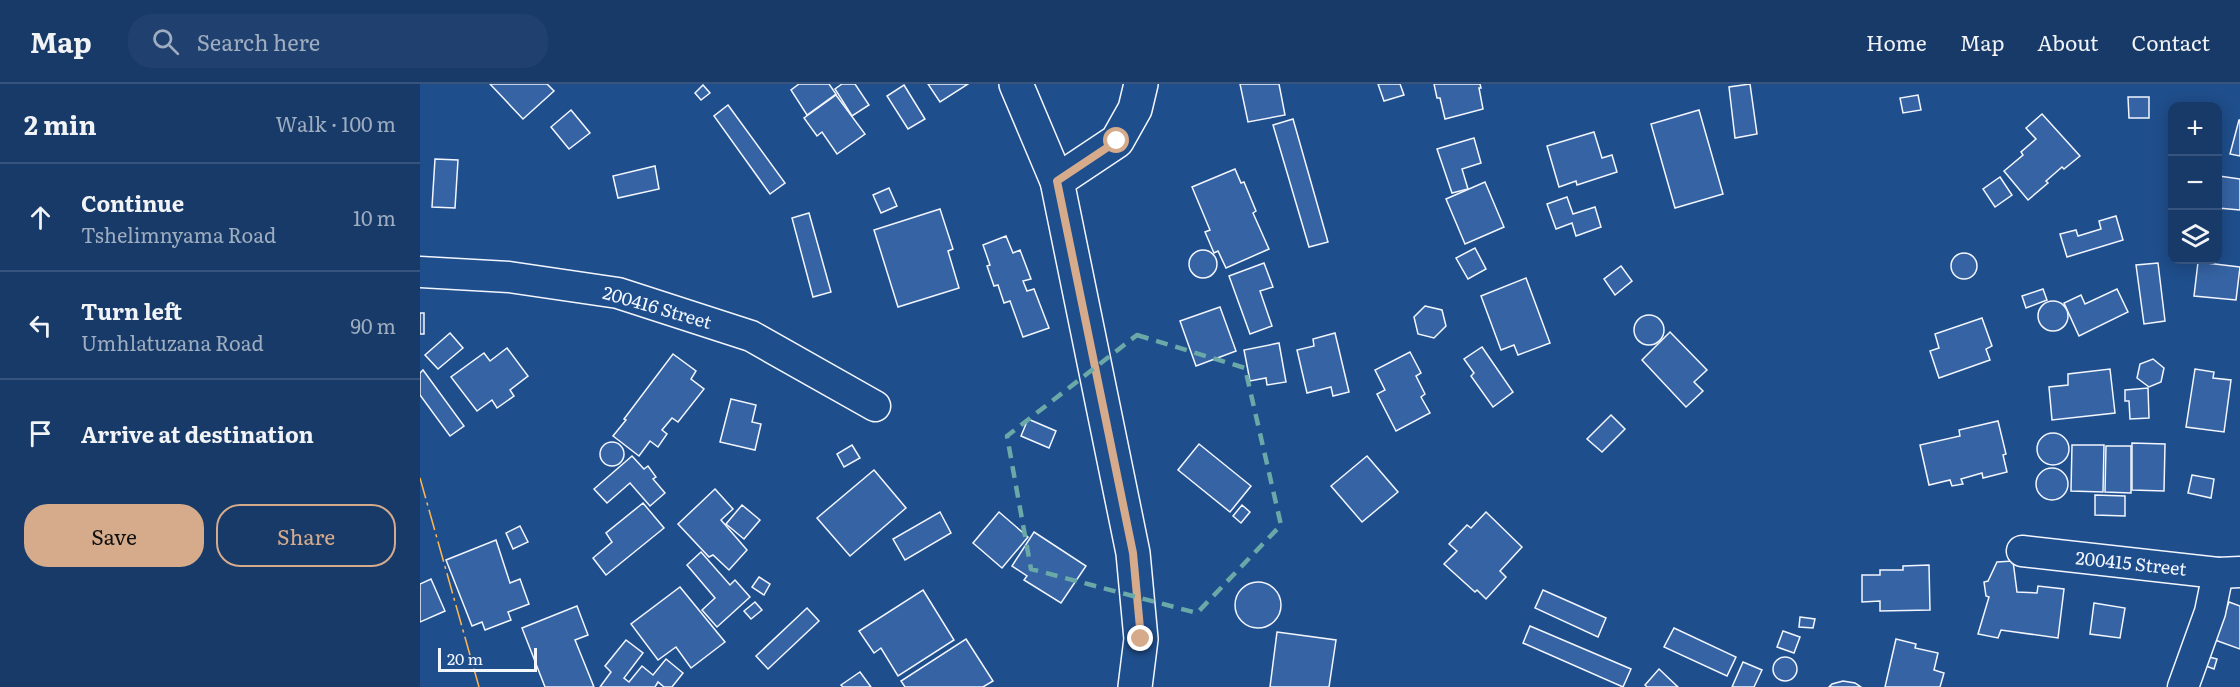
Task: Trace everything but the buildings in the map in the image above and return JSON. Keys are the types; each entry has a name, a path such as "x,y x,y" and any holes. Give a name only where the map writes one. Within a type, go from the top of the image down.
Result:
{"street":[{"path":"1016,84 1057,181 1133,553 1141,639 1135,687"},
{"path":"1057,181 1117,141 1135,109 1141,84"},
{"name":"200416 Street","path":"420,272 509,277 618,293 751,336 875,406"},
{"name":"200415 Street","path":"2022,551 2229,573"},
{"path":"2183,687 2210,612 2229,573"}],"highlighted area":[{"path":"1137,335 1245,368 1281,525 1197,613 1031,569 1007,436"}],"power":[{"path":"420,478 479,687"}],"route":[{"path":"1117,141 1057,181 1133,553 1141,639"}]}
